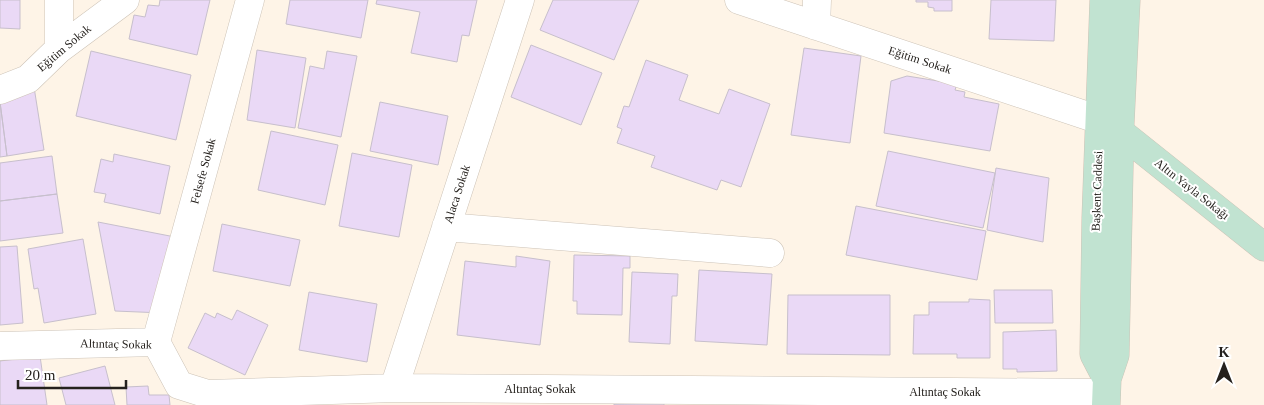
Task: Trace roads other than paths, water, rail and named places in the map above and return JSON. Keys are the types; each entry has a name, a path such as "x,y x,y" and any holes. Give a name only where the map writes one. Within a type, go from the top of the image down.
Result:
{"main road":[{"name":"Başkent Caddesi","path":"1104,0 1110,126 1114,356 1106,392"},
{"name":"Başkent Caddesi","path":"1110,126 1126,0"},
{"name":"Altın Yayla Sokağı","path":"1110,126 1264,246"}],"street":[{"path":"59,0 59,49"},
{"name":"Eğitim Sokak","path":"0,90 28,79 59,49 125,0"},
{"name":"Felsefe Sokak","path":"156,342 250,0"},
{"name":"Alaca Sokak","path":"394,388 520,0"},
{"name":"Eğitim Sokak","path":"739,0 817,13 1110,126"},
{"path":"446,227 770,253"},
{"name":"Altıntaç Sokak","path":"0,346 156,342 179,385 208,394 394,388 585,397 1106,392"}]}
